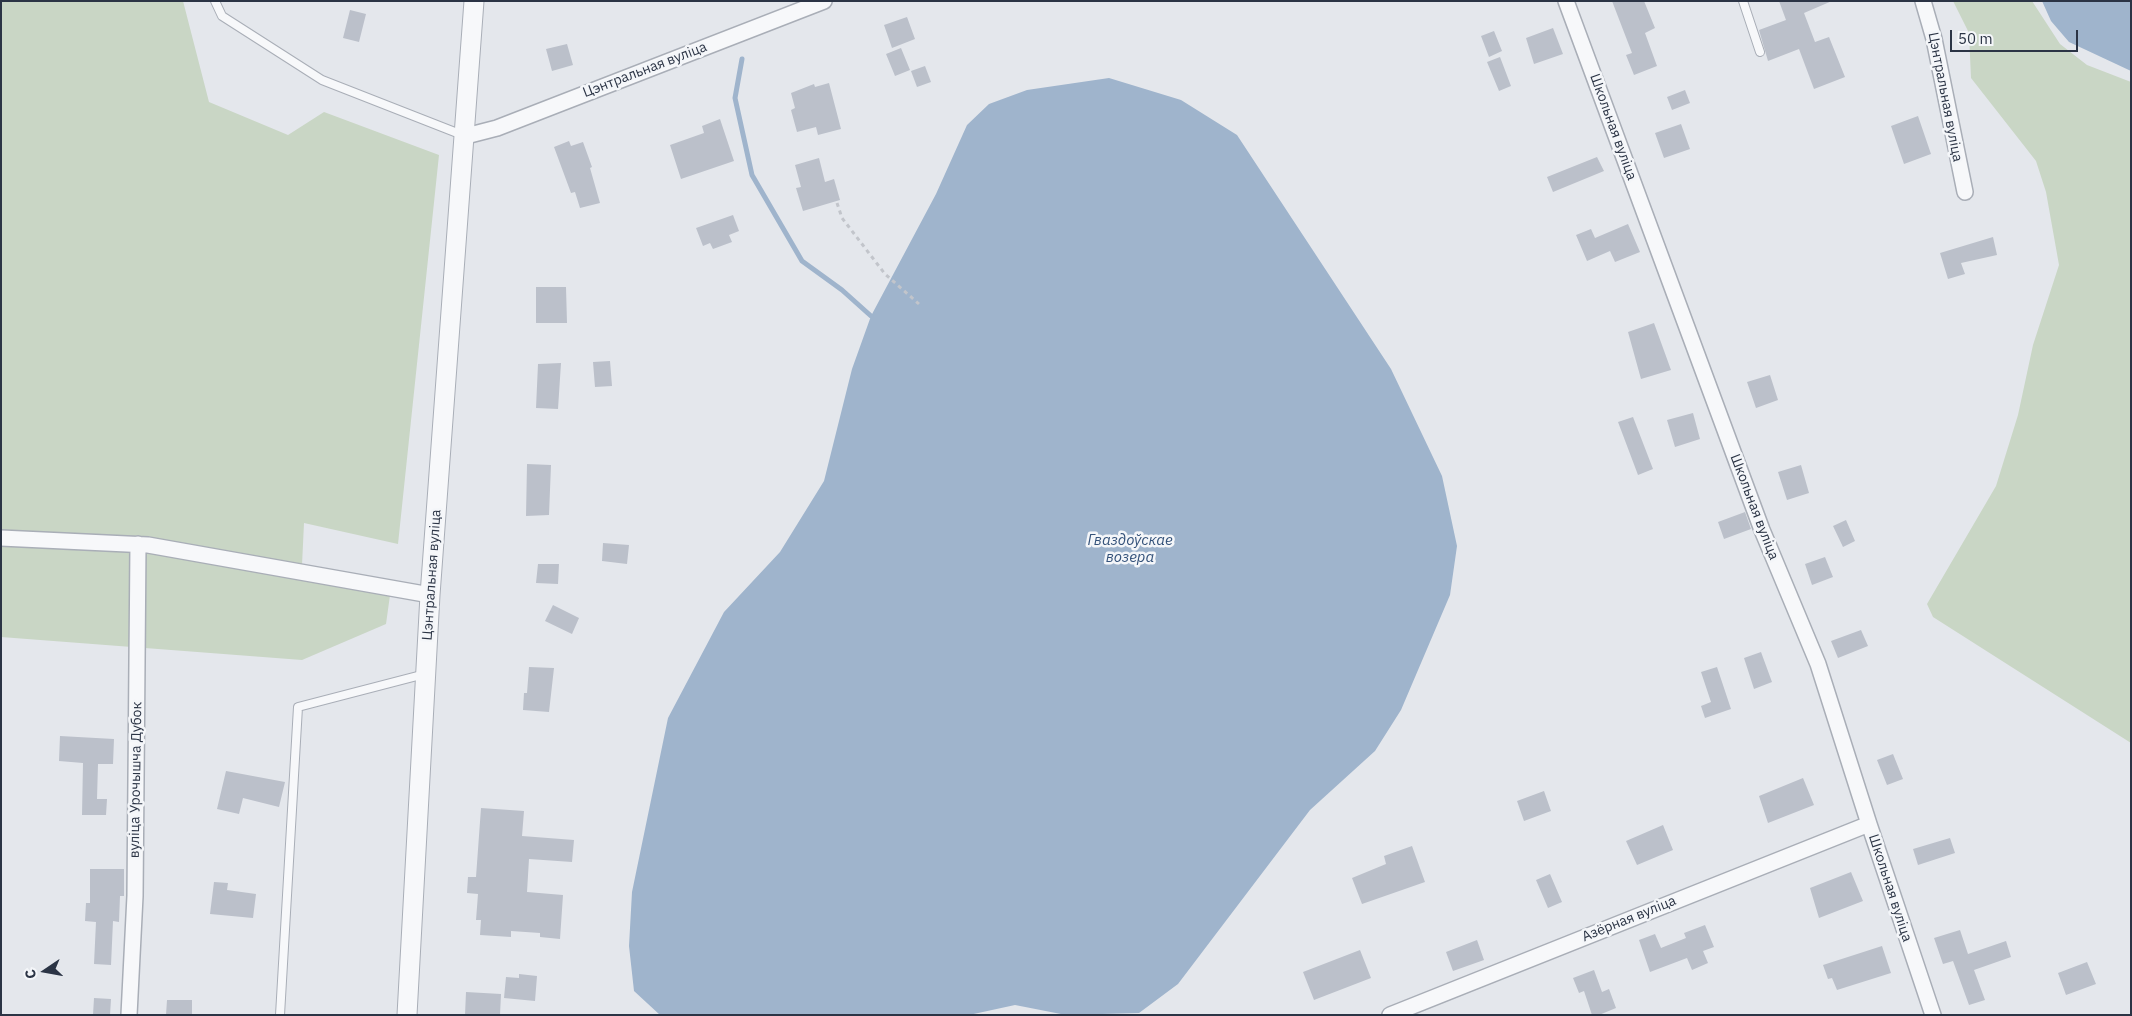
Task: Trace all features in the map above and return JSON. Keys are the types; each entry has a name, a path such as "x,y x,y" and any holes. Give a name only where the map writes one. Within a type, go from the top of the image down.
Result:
{"street":[{"name":"Цэнтральная вуліца","path":"407,1015 430,595 466,136 474,1"},
{"name":"Цэнтральная вуліца","path":"466,136 497,128 824,1"},
{"name":"Школьная вуліца","path":"1566,1 1762,530 1818,664 1869,824 1934,1015"},
{"name":"Цэнтральная вуліца","path":"1923,1 1934,38 1965,192"},
{"path":"1,538 138,544 430,595"},
{"name":"вуліца Урочышча Дубок","path":"129,1015 135,896 138,544"},
{"name":"Азёрная вуліца","path":"1390,1015 1869,824"}],"lane":[{"path":"215,1 222,16 322,80 466,136"},
{"path":"1743,1 1760,52"},
{"path":"280,1015 298,707 425,674"}],"path":[{"path":"837,203 842,218 885,274 919,304"}],"green space":[{"path":"1,1 183,1 209,102 288,135 324,112 439,155 398,544 304,523 302,565 391,588 386,624 302,660 1,637"},
{"path":"1953,1 2032,1 2060,44 2087,65 2131,82 2131,743 1933,617 1927,604 1996,486 2018,415 2033,345 2059,265 2046,192 2036,161 1971,78 1969,33"}],"water":[{"path":"2042,1 2131,1 2131,71 2069,42 2051,21"},
{"name":"Гваздоўскае возера","path":"1109,78 1181,100 1237,135 1391,369 1442,476 1457,546 1450,595 1401,710 1375,751 1310,810 1178,984 1139,1013 1066,1015 1015,1005 969,1015 660,1015 634,991 629,946 632,892 668,718 724,612 780,552 824,481 852,369 871,316 936,194 967,125 989,104 1027,90"}],"building":[{"path":"1612,1 1644,1 1655,28 1645,33 1657,66 1634,75 1626,55 1632,53"},
{"path":"1779,1 1832,1 1804,13 1815,42 1829,37 1845,77 1814,89 1799,49 1768,61 1759,30 1786,20"},
{"path":"350,10 366,14 359,42 343,38"},
{"path":"907,17 915,39 892,48 884,25"},
{"path":"1553,28 1563,54 1534,64 1526,38"},
{"path":"1494,31 1502,51 1489,57 1481,36"},
{"path":"567,44 573,65 552,71 546,49"},
{"path":"901,48 910,70 895,76 886,54"},
{"path":"1500,57 1511,86 1499,91 1487,62"},
{"path":"925,66 931,82 917,87 911,71"},
{"path":"829,83 841,129 818,135 816,127 797,132 791,110 795,108 791,93 814,84 815,87"},
{"path":"1685,90 1690,103 1672,110 1667,97"},
{"path":"1918,116 1931,154 1904,164 1891,126"},
{"path":"720,119 734,161 681,179 670,145 704,133 702,126"},
{"path":"1681,124 1690,149 1664,158 1655,133"},
{"path":"569,141 571,146 583,142 592,167 590,168 600,203 580,208 575,192 571,193 554,147"},
{"path":"1597,157 1604,171 1553,192 1547,177"},
{"path":"819,158 825,182 834,179 840,200 803,211 796,188 801,187 795,165"},
{"path":"733,215 739,231 729,235 732,242 713,249 710,243 703,246 696,228"},
{"path":"1628,224 1640,252 1615,262 1610,251 1587,261 1576,235 1591,229 1595,238"},
{"path":"1993,237 1997,255 1961,263 1965,274 1948,279 1940,253"},
{"path":"536,287 566,287 567,323 536,323"},
{"path":"1654,323 1671,370 1641,379 1628,332"},
{"path":"610,361 612,386 595,387 593,362"},
{"path":"561,363 558,409 536,408 538,364"},
{"path":"1770,375 1778,400 1756,408 1747,382"},
{"path":"1693,413 1700,439 1675,447 1667,420"},
{"path":"1633,417 1653,469 1638,475 1618,422"},
{"path":"527,464 551,465 549,515 526,516"},
{"path":"1801,465 1809,493 1787,500 1778,472"},
{"path":"1745,512 1751,529 1724,539 1718,522"},
{"path":"1846,520 1855,541 1843,547 1833,526"},
{"path":"603,543 629,545 627,564 602,561"},
{"path":"1825,557 1833,577 1812,585 1805,564"},
{"path":"538,564 559,564 558,584 536,583"},
{"path":"553,605 579,618 572,634 545,621"},
{"path":"1861,630 1868,646 1838,658 1831,641"},
{"path":"1761,652 1772,682 1754,689 1744,658"},
{"path":"529,667 554,668 549,712 523,710 524,693 527,693"},
{"path":"1717,667 1731,709 1705,718 1701,706 1711,702 1701,672"},
{"path":"60,736 114,739 113,764 98,764 97,799 107,799 106,815 82,815 83,763 59,761"},
{"path":"1893,754 1903,779 1887,785 1877,760"},
{"path":"226,771 285,782 279,807 243,798 239,814 217,809"},
{"path":"1803,778 1814,805 1768,823 1759,796"},
{"path":"1544,791 1551,811 1524,821 1517,801"},
{"path":"481,808 524,811 522,836 574,840 572,862 529,859 527,892 563,895 560,939 540,937 540,933 511,931 511,937 480,935 481,920 476,920 478,894 467,893 468,877 476,877"},
{"path":"1663,825 1673,850 1637,865 1626,841"},
{"path":"1950,838 1955,853 1918,865 1913,849"},
{"path":"1412,846 1425,882 1362,904 1352,878 1386,864 1384,856"},
{"path":"90,869 124,869 124,896 120,896 119,922 113,921 111,965 94,964 96,922 85,921 86,903 90,903"},
{"path":"1851,872 1863,901 1819,918 1810,888"},
{"path":"1550,874 1562,902 1548,908 1536,880"},
{"path":"214,882 228,883 227,890 256,894 253,918 210,914"},
{"path":"1705,925 1714,947 1703,951 1708,963 1692,970 1687,958 1650,972 1639,940 1655,934 1661,948 1686,938 1684,933"},
{"path":"1960,930 1968,954 2006,941 2011,957 1974,970 1985,1000 1969,1005 1953,961 1943,964 1934,938"},
{"path":"1477,940 1484,960 1453,971 1446,952"},
{"path":"1882,946 1891,973 1837,990 1832,978 1828,979 1823,965"},
{"path":"1360,950 1371,978 1314,1000 1303,972"},
{"path":"2087,962 2096,984 2066,995 2058,973"},
{"path":"1594,970 1602,992 1609,989 1616,1008 1599,1015 1592,1015 1584,991 1579,993 1573,978"},
{"path":"519,974 537,976 535,1001 504,998 506,977 519,978"},
{"path":"466,992 501,994 500,1015 465,1015"},
{"path":"94,998 111,999 110,1015 93,1015"},
{"path":"167,1000 192,1000 192,1015 166,1015"}],"waterway":[{"path":"742,59 735,98 752,175 802,261 842,290 871,316"}]}
